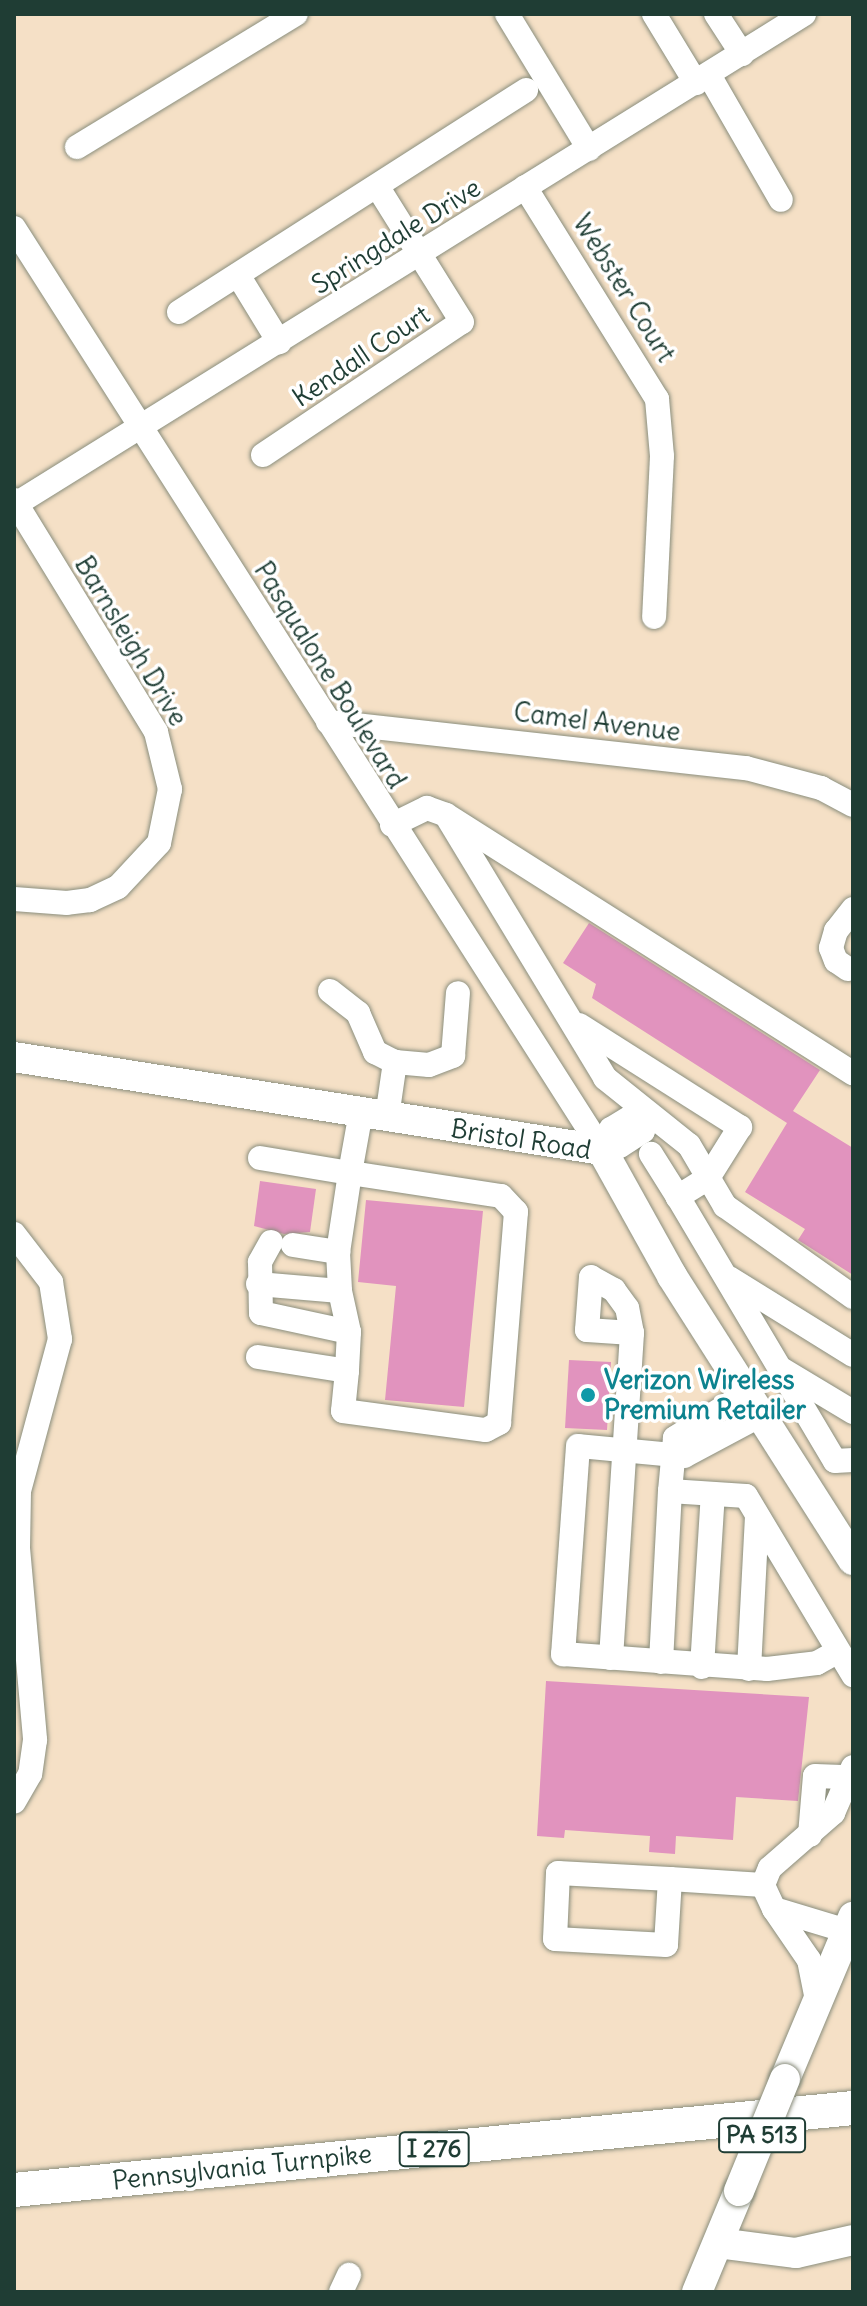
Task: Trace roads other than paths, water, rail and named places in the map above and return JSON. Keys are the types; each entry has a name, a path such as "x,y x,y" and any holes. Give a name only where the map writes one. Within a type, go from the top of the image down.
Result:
{"highway":[{"name":"Pennsylvania Turnpike","path":"14,2190 853,2108"},
{"name":"Pennsylvania Turnpike","path":"14,2210 853,2129"}],"main road":[{"name":"Bristol Road","path":"14,1057 602,1150 672,1276 754,1404 849,1542"},
{"name":"PA 513","path":"697,2292 850,1924"},
{"path":"718,2243 784,2253 853,2240"}],"street":[{"path":"77,147 296,14"},
{"path":"507,14 589,149"},
{"path":"654,14 702,79 781,200"},
{"path":"716,14 742,54"},
{"name":"Springdale Drive","path":"15,502 141,430 804,14"},
{"path":"179,312 526,90"},
{"path":"377,186 419,254"},
{"name":"Webster Court","path":"525,187 657,399 662,456 654,617"},
{"name":"Pasqualone Boulevard","path":"14,228 602,1150"},
{"name":"Kendall Court","path":"263,455 462,322 419,254"},
{"path":"238,275 279,342"},
{"name":"Barnsleigh Drive","path":"14,899 67,903 90,900 118,887 159,843 170,789 156,732 15,502"},
{"name":"Camel Avenue","path":"328,722 746,768 821,788 853,805"},
{"path":"392,825 427,808 446,815 853,1073"},
{"path":"446,815 577,1024 605,1078 689,1145 725,1206 853,1297"},
{"path":"848,969 836,961 831,948 836,931 853,909"},
{"path":"330,991 358,1013 375,1052 395,1062 449,1061 459,1028 458,993"},
{"path":"577,1024 740,1127 708,1178 678,1197"},
{"path":"260,1158 350,1173 501,1196 516,1212 499,1423 486,1430 343,1411 349,1332 340,1291 338,1252 350,1173 395,1062"},
{"path":"602,1150 611,1129 631,1117 648,1115"},
{"path":"651,1154 835,1461 853,1460"},
{"path":"14,1234 51,1282 60,1339 19,1491 18,1548 35,1740 30,1774 14,1802"},
{"path":"338,1252 282,1244 260,1262 257,1302 269,1318 349,1332"},
{"path":"725,1276 853,1355"},
{"path":"258,1284 340,1291"},
{"path":"611,1658 632,1333"},
{"path":"258,1357 347,1371"},
{"path":"781,1368 853,1412"},
{"path":"754,1404 684,1456 578,1446 563,1654 749,1669 817,1663 837,1652"},
{"path":"661,1662 670,1454"},
{"path":"670,1491 746,1496 853,1675"},
{"path":"702,1667 713,1494"},
{"path":"749,1669 757,1515"},
{"path":"818,2005 809,1960 774,1909 763,1885 770,1868 833,1813 851,1772"},
{"path":"670,1879 666,1945 555,1939 558,1873 670,1879 763,1885"},
{"path":"774,1909 850,1924"}],"place":[{"name":"Verizon Wireless Premium Retailer","path":"588,1395"}]}
